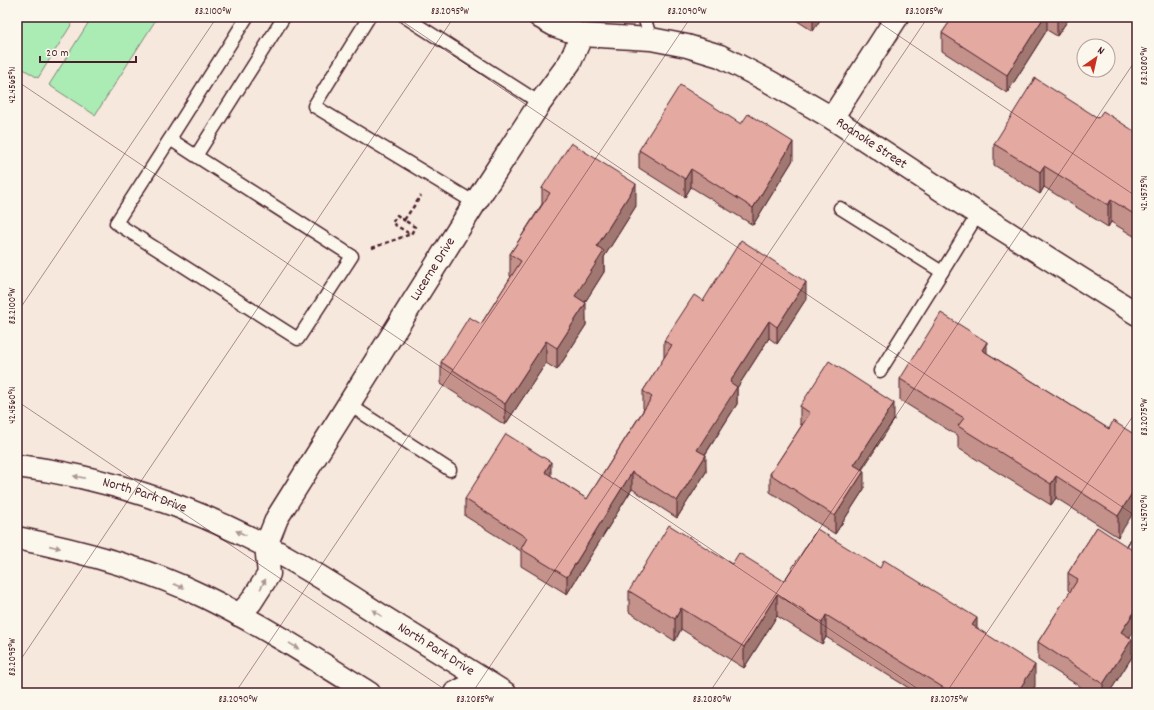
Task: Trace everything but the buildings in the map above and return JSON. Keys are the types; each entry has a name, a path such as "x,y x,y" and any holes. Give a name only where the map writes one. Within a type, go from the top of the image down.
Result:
{"street":[{"path":"540,17 556,26 582,35"},
{"path":"832,118 897,17"},
{"name":"Lucerne Drive","path":"266,545 278,518 348,404 540,102 570,62 582,35"},
{"name":"Roanoke Street","path":"582,35 651,39 687,46 720,56 770,82 832,118 978,214 1137,314"},
{"name":"North Park Drive","path":"17,466 93,480 150,496 208,518 266,545 304,566 505,693"},
{"path":"17,538 89,554 157,577 204,596 239,615 370,693"},
{"path":"239,615 252,602 269,574 266,545"},
{"name":"North Park Drive","path":"455,693 483,679"}],"lane":[{"path":"248,17 116,223 299,340 352,255"},
{"path":"196,156 284,17"},
{"path":"369,17 314,106 475,203"},
{"path":"406,17 540,102"},
{"path":"644,17 651,39"},
{"path":"171,137 352,255"},
{"path":"170,139 352,255 298,340 116,223 170,139"},
{"path":"840,208 942,272"},
{"path":"880,371 978,214"},
{"path":"348,404 450,470"}],"path":[{"path":"411,234 415,227 404,220 433,178"},
{"path":"352,255 411,234 416,227 397,215 392,223 411,234"}],"green space":[{"path":"17,17 76,17 38,78 17,65"},
{"path":"92,17 157,18 95,115 49,85"}]}
